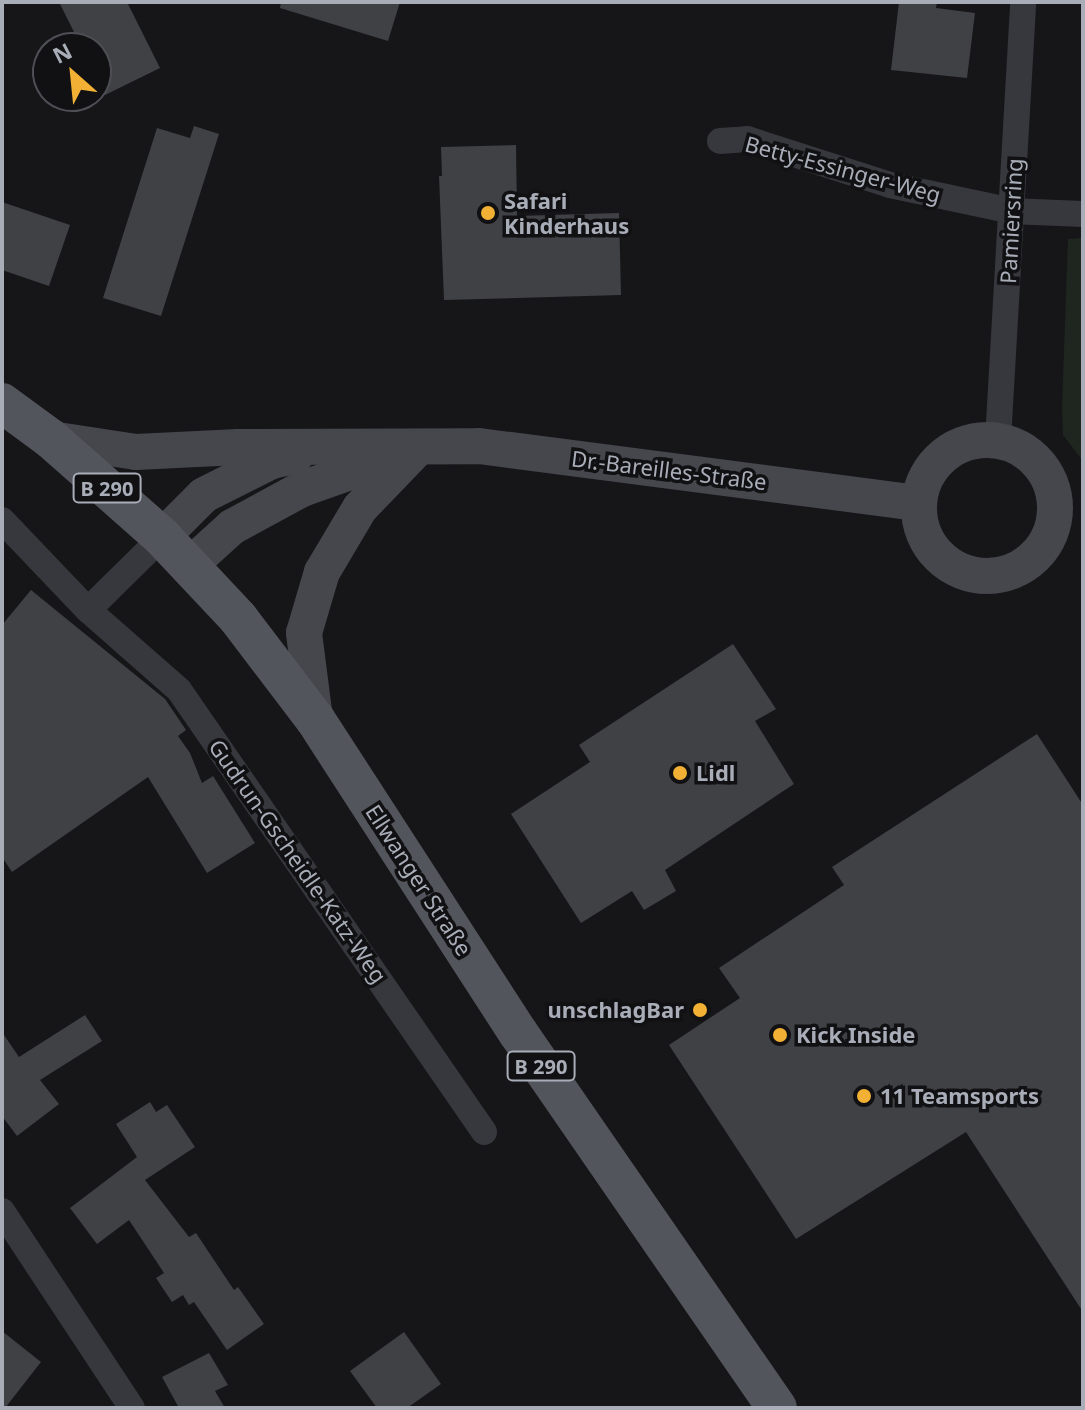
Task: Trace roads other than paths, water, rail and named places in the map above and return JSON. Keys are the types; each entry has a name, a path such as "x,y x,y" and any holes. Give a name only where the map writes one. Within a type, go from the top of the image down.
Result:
{"main road":[{"name":"Ellwanger Straße","path":"2,403 51,439 162,537 238,618 315,719 519,1034 777,1408"},
{"name":"Dr.-Bareilles-Straße","path":"51,439 136,452 479,446 918,503"},
{"path":"976,440 998,440 1018,446 1035,458 1048,475 1069,518 1023,567 983,577 962,572 943,561 929,544 920,524 918,503 924,480 937,461 954,447 976,440"},
{"name":"Dr.-Bareilles-Straße","path":"162,537 204,495 272,461 336,447"},
{"path":"315,719 304,633 322,572 360,508 419,447"},
{"name":"Dr.-Bareilles-Straße","path":"189,566 232,527 302,489 419,447"}],"street":[{"name":"Pamiersring","path":"998,440 1023,2"},
{"name":"Betty-Essinger-Weg","path":"720,141 747,139 890,185 1012,211 1083,214"},
{"name":"Gudrun-Gscheidle-Katz-Weg","path":"2,520 88,610 179,690 484,1132"},
{"path":"88,610 162,537"},
{"path":"2,1211 132,1408"}],"place":[{"name":"Safari Kinderhaus","path":"488,213"},
{"name":"Lidl","path":"680,773"},
{"name":"unschlagBar","path":"700,1010"},
{"name":"Kick Inside","path":"780,1035"},
{"name":"11 Teamsports","path":"864,1096"}]}
